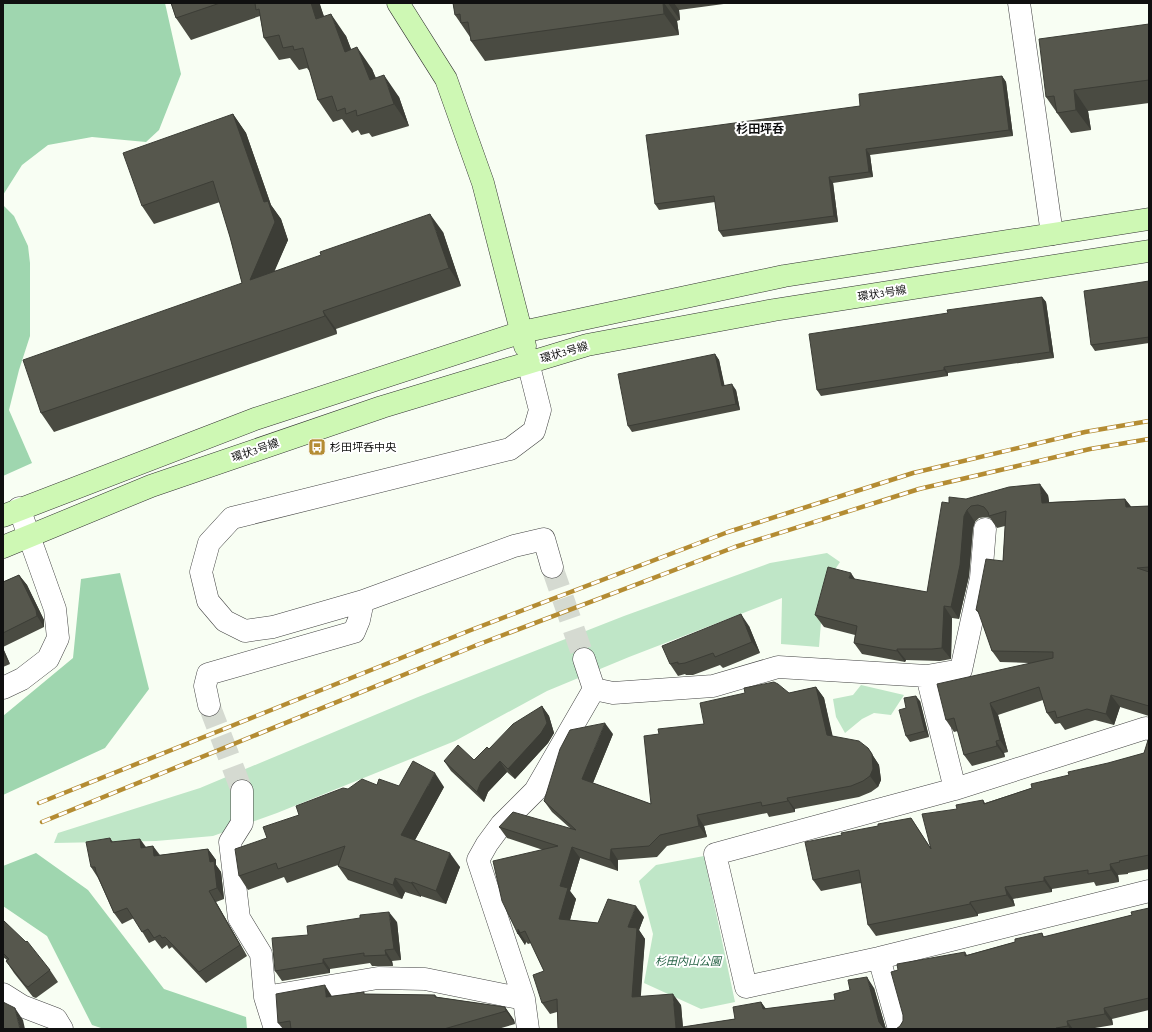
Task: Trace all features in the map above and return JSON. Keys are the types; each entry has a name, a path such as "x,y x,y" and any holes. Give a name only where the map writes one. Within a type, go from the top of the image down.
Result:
{"street":[{"path":"398,3 446,79 483,183 522,332 540,410 534,431 510,449 232,518 209,543 201,572 208,601 225,621 245,631 273,627 363,601 514,546 544,539 552,567"},
{"path":"1019,3 1052,234"},
{"path":"3,688 22,679 48,660 58,638 55,609 29,536 11,512 255,419 522,332 784,276 1149,219"},
{"name":"環状3号線","path":"3,548 151,486 382,406 587,345 774,310 1149,251"},
{"path":"594,689 613,693 713,686 778,667 927,676 961,670 981,578 986,529"},
{"path":"209,705 205,686 208,674 354,632 359,620 363,601"},
{"path":"528,1029 524,999 478,860 487,844 501,825 535,791 594,689 584,659"},
{"path":"927,676 955,789"},
{"path":"1149,729 1146,728 955,789 715,854 746,987 879,958 1149,891"},
{"path":"242,792 242,824 230,842 239,918 261,954 265,997 275,1029"},
{"path":"879,958 899,1029"},
{"path":"265,997 378,978 425,979 524,999"},
{"path":"3,994 22,1006 56,1019 62,1029"}],"green space":[{"path":"3,3 165,3 181,74 159,130 146,142 92,137 48,145 22,165 3,195"},
{"path":"3,205 14,216 28,246 30,263 30,336 19,370 9,410 32,463 3,476"},
{"path":"827,553 840,562 824,586 819,647 781,644 782,598 629,657 547,691 455,741 277,813 213,836 156,841 54,843 58,833 200,788 418,697 624,616 770,563"},
{"path":"120,573 149,689 105,748 3,795 3,716 73,658 81,579"},
{"path":"861,685 904,695 891,715 874,713 862,719 845,733 836,717 833,699 853,695"},
{"path":"36,853 88,890 164,989 246,1017 247,1029 104,1029 92,1025 47,936 3,906 3,866"},
{"name":"杉田内山公園","path":"704,856 735,1002 701,1009 644,983 653,934 639,881 656,865"}],"building":[{"path":"171,3 220,3 176,18"},
{"path":"255,3 311,3 316,19 331,14 345,52 357,47 370,80 384,75 394,104 357,116 356,110 346,114 345,108 337,111 332,96 318,100 303,48 294,50 293,46 283,48 279,35 264,38 259,9 256,10"},
{"path":"453,3 663,3 664,14 471,41 468,22 461,23 460,14 455,15"},
{"path":"1149,24 1149,80 1074,90 1076,110 1057,113 1054,96 1046,97 1039,39"},
{"path":"1002,76 1009,130 866,149 869,172 829,177 834,216 719,231 714,196 655,204 646,135 860,106 859,94"},
{"path":"233,114 264,202 268,201 275,222 250,280 321,255 320,252 430,214 449,268 323,311 325,316 41,413 23,360 242,283 213,181 142,206 123,153"},
{"path":"1149,281 1149,337 1091,345 1084,291"},
{"path":"1042,297 1050,352 944,367 944,370 817,390 809,334 948,313 947,310"},
{"path":"715,354 722,386 732,384 736,404 628,426 618,374"},
{"path":"1040,484 1042,503 1125,499 1126,507 1149,506 1149,567 1137,568 1149,572 1149,706 1111,695 1106,714 1087,709 1057,718 1055,711 1047,713 1039,687 990,703 1000,740 996,741 997,746 964,755 954,718 946,720 937,684 1053,658 1053,652 992,651 978,611 976,610 986,559 1003,561 1006,511 989,516 984,507 978,505 971,506 964,516 960,565 951,607 944,606 942,648 897,649 897,651 854,643 857,626 815,615 828,567 851,573 849,578 927,592 942,502 949,503 949,497 966,499 1009,487"},
{"path":"19,575 36,610 37,616 3,633 3,582"},
{"path":"741,614 752,642 715,657 713,653 685,663 678,664 678,662 670,664 662,646"},
{"path":"774,682 789,693 816,687 827,735 859,741 868,748 872,754 873,769 870,776 851,786 787,798 788,801 762,806 761,802 697,815 699,826 660,835 649,846 611,849 610,860 572,847 560,886 568,888 559,919 598,923 608,899 636,906 628,927 637,928 632,997 673,994 676,1028 735,1019 733,1007 761,1002 763,1009 835,1000 834,994 850,990 848,980 867,977 879,1022 886,1029 558,1029 557,999 542,1003 533,975 544,971 525,931 520,933 518,929 518,934 502,901 493,861 558,846 499,827 513,812 576,830 544,801 560,749 570,730 605,723 582,779 651,804 644,736 659,734 658,729 704,724 700,703 745,693 744,688"},
{"path":"916,696 925,731 906,736 899,710 906,708 904,698"},
{"path":"542,706 547,723 541,733 508,769 500,761 481,782 477,792 444,761 458,745 474,760 487,747 489,749 513,724"},
{"path":"1149,737 1149,855 1110,864 1111,870 1088,874 1088,870 1044,877 1044,881 1005,887 1007,895 868,925 859,870 813,880 805,842 842,835 841,833 878,826 878,824 911,818 931,849 922,814 957,809 956,805 983,800 984,804 1032,788 1031,784 1069,775 1068,772 1144,753"},
{"path":"413,761 435,773 401,835 450,853 436,891 412,882 411,883 395,878 393,885 338,866 345,846 278,869 276,863 239,876 235,849 267,838 263,827 299,815 296,806 343,788 348,789 362,779 377,785 379,779 399,786"},
{"path":"110,838 111,842 140,839 141,848 153,846 154,856 208,849 210,862 214,861 217,888 209,891 240,945 199,972 165,937 162,938 160,935 154,938 148,929 142,932 127,908 114,913 95,867 91,867 86,842"},
{"path":"1149,908 1149,998 1104,1008 1105,1014 1067,1021 1068,1026 1056,1028 1057,1029 896,1029 903,1021 903,1015 891,972 898,970 897,964 965,952 965,956 1015,942 1015,939 1042,933 1043,937 1132,915 1131,912"},
{"path":"389,912 394,949 385,950 386,955 364,956 364,953 323,959 323,963 275,971 272,938 308,935 307,926 360,918 360,915"},
{"path":"3,920 26,942 27,941 50,970 28,987 6,961 9,959 3,953"},
{"path":"325,985 326,997 364,992 364,994 435,995 435,997 505,1007 506,1011 444,1029 291,1029 290,1021 278,1023 276,994"},
{"path":"3,1002 15,1008 20,1029 3,1029"}],"tunnel":[{"path":"552,567 584,659"},
{"path":"209,705 242,791"}],"railway":[{"path":"39,803 471,630 728,532 913,473 1085,432 1149,421"},
{"path":"42,822 477,645 735,547 919,489 1090,449 1149,439"}],"place":[{"name":"杉田坪呑中央","path":"317,447"}],"district":[{"name":"杉田坪呑","path":"760,129"}]}
